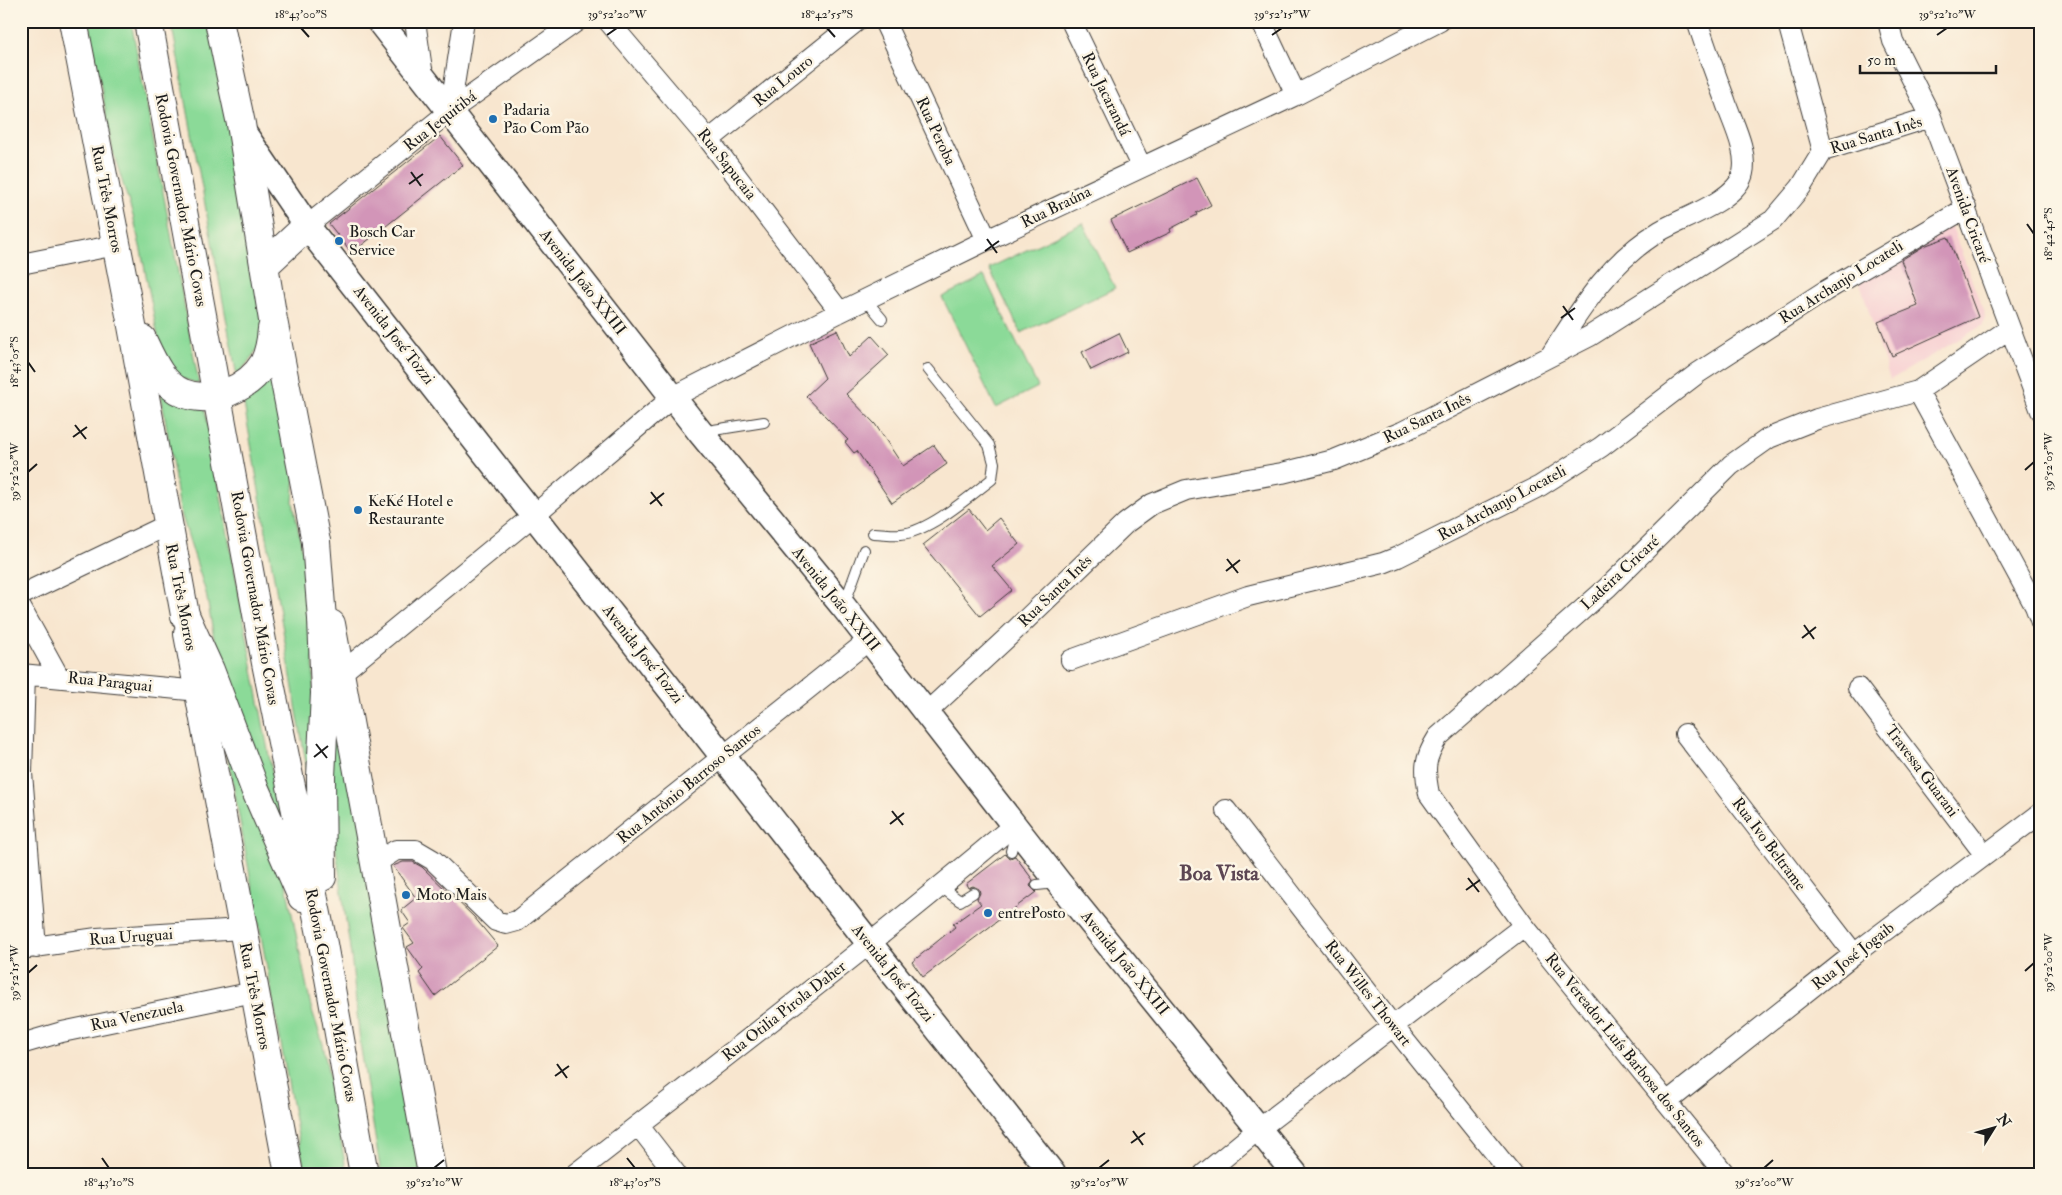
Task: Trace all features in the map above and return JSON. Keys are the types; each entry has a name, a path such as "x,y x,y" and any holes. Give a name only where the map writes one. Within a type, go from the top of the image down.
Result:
{"main road":[{"name":"Rua Três Morros","path":"73,21 130,315 167,526 288,1174"},
{"name":"Rodovia Governador Mário Covas","path":"148,21 266,663 323,944 364,1174"},
{"path":"219,21 241,129 273,320 316,542 432,1174"},
{"path":"265,265 307,226"},
{"path":"130,315 149,353 169,383 183,393 198,396 218,396 247,381 264,362 271,344 273,320"},
{"path":"316,542 325,694 321,777 323,944"},
{"path":"185,615 210,670 254,789 323,944"}],"street":[{"name":"Avenida João XXIII","path":"379,21 700,432 843,606 926,713 1048,884 1260,1128 1295,1174"},
{"path":"415,21 423,76"},
{"path":"450,111 464,21"},
{"name":"Rua Jequitibá","path":"307,226 450,111 577,21"},
{"name":"Rua Sapucaia","path":"608,21 709,140 840,312"},
{"name":"Rua Louro","path":"709,140 857,21"},
{"name":"Rua Peroba","path":"884,21 987,240"},
{"name":"Rua Jacarandá","path":"1071,21 1141,166"},
{"path":"1261,21 1296,95"},
{"name":"Rua Braúna","path":"340,674 673,397 987,240 1141,166 1296,95 1440,21"},
{"path":"1551,355 1582,306 1623,258 1660,231 1719,200 1735,188 1743,174 1742,151 1697,21"},
{"name":"Avenida Cricaré","path":"1888,21 1893,41 1931,118 1966,208 2008,329 2041,411"},
{"path":"1788,23 1823,151"},
{"name":"Rua Santa Inês","path":"926,713 1010,635 1120,528 1152,504 1186,490 1282,473 1334,460 1402,432 1590,336 1773,220 1801,187 1823,151 1931,118"},
{"name":"Avenida José Tozzi","path":"241,129 307,226 870,944 1053,1174"},
{"name":"Rua Archanjo Locateli","path":"1071,660 1248,596 1383,563 1478,518 1540,486 1601,447 1698,373 1832,286 1966,208"},
{"path":"21,264 116,245"},
{"name":"Ladeira Cricaré","path":"1524,926 1429,794 1425,773 1428,752 1438,737 1608,587 1731,466 1762,443 1769,438 1817,419 1918,391 2008,329"},
{"path":"1918,391 2035,606 2041,622"},
{"path":"21,595 167,526"},
{"path":"21,608 59,677"},
{"name":"Rua Antônio Barroso Santos","path":"374,864 396,850 416,850 433,860 496,921 506,924 517,921 869,640"},
{"path":"23,674 22,773 29,949"},
{"name":"Rua Paraguai","path":"23,674 199,691"},
{"name":"Travessa Guarani","path":"1858,688 1985,855"},
{"name":"Rua Ivo Beltrame","path":"1685,734 1854,954"},
{"name":"Rua Willes Thowart","path":"1226,810 1393,1026 1512,1174"},
{"name":"Rua José Jogaib","path":"1667,1102 1854,954 2041,813"},
{"name":"Rua Otilia Pirola Daher","path":"575,1174 941,887 1014,835"},
{"path":"1204,1174 1260,1128 1524,926"},
{"name":"Rua Vereador Luís Barbosa dos Santos","path":"1524,926 1725,1174"},
{"name":"Rua Uruguai","path":"29,949 97,938 242,929"},
{"name":"Rua Venezuela","path":"21,1044 62,1032 254,992"},
{"path":"638,1125 676,1174"}],"lane":[{"path":"866,300 882,319"},
{"path":"874,533 902,534 918,530 958,507 992,479 994,463 989,445 928,368"},
{"path":"700,432 764,422"},
{"path":"843,606 864,550"},
{"path":"941,887 960,901 972,893"}],"shaded area":[{"path":"1950,222 1985,316 1983,325 1890,380 1859,279"}],"green space":[{"path":"89,21 131,21 199,384 178,377 161,352 133,216 113,152"},
{"path":"171,21 213,21 267,336 237,377"},
{"path":"1083,223 1115,288 1021,333 989,268"},
{"path":"984,276 1038,387 996,408 942,297"},
{"path":"278,367 295,475 293,502 313,606 314,810 243,398 262,385"},
{"path":"160,387 204,405 285,842 218,661 206,593 180,510"},
{"path":"334,671 426,1174 381,1174 360,1043 352,963 329,800"},
{"path":"221,719 284,875 311,1007 323,1044 347,1174 305,1174"}],"building":[{"path":"440,136 463,165 352,253 329,224"},
{"path":"1197,178 1211,205 1196,213 1197,215 1170,229 1171,232 1127,253 1111,220"},
{"path":"1948,237 1978,317 1892,356 1878,322 1918,306 1901,260 1924,246"},
{"path":"837,330 849,357 872,336 889,355 846,394 875,424 903,466 934,445 947,464 892,503 857,451 854,453 845,442 848,440 806,396 825,378 809,343"},
{"path":"1119,333 1128,352 1091,370 1082,352"},
{"path":"969,509 985,530 999,518 1019,544 992,566 1012,590 980,616 923,545"},
{"path":"1005,854 1010,858 1015,856 1033,880 1030,886 1036,892 923,977 912,962 955,927 953,924 981,904 977,899 980,893 979,889 973,886 968,888 966,884"},
{"path":"403,862 413,862 422,867 474,917 498,946 435,996 419,973 423,969 407,947 414,943 403,928 410,923 401,910 416,898 393,866"}],"place":[{"name":"Padaria Pão Com Pão","path":"493,119"},
{"name":"Bosch Car Service","path":"339,241"},
{"name":"KeKé Hotel e Restaurante","path":"358,510"},
{"name":"Moto Mais","path":"406,895"},
{"name":"entrePosto","path":"988,913"}],"district":[{"name":"Boa Vista","path":"1219,873"}]}
